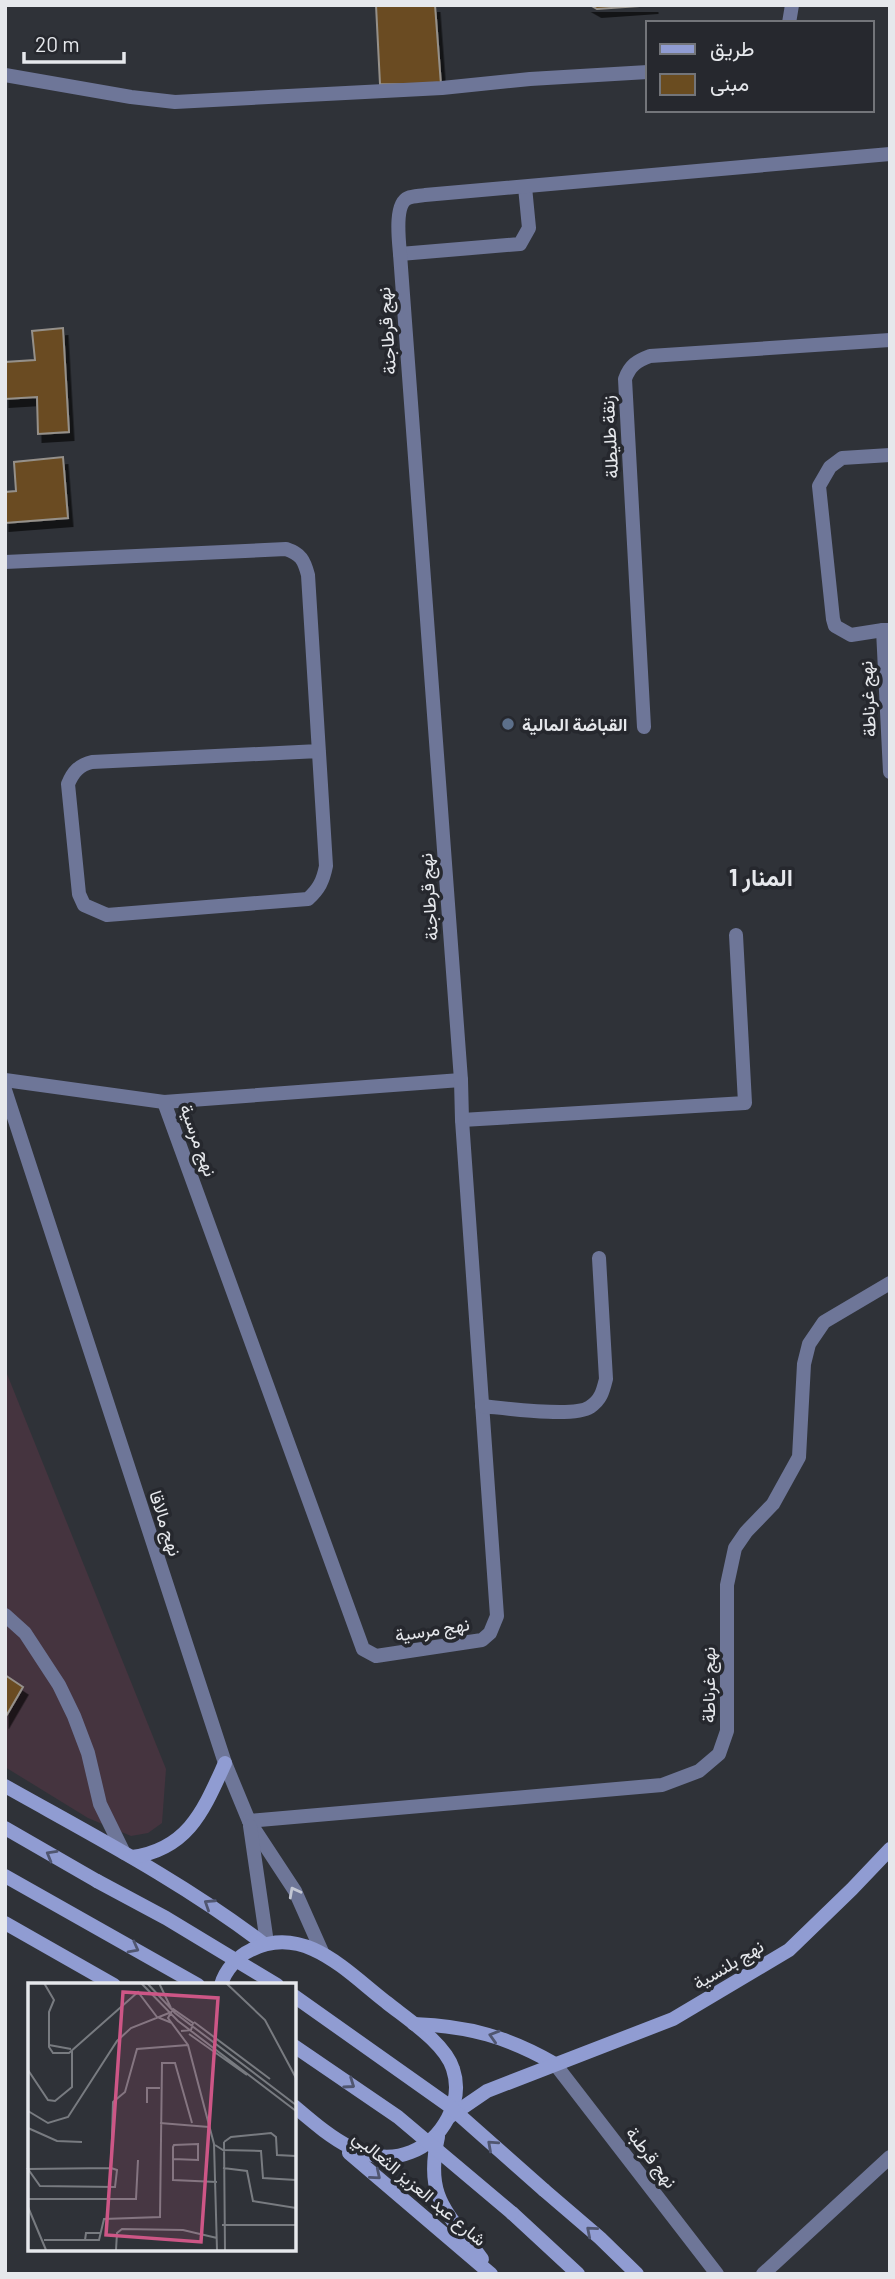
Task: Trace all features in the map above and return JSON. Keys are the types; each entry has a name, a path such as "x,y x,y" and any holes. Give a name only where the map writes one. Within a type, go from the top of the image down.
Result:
{"street":[{"path":"5,75 175,102 429,89 530,79 646,72"},
{"name":"نهج قرطاجنة","path":"461,1080 400,254 399,213 402,202 408,198 890,155"},
{"path":"400,254 520,244 529,228 525,187"},
{"name":"زنقة طليطلة","path":"645,727 625,379 628,369 650,356 890,340"},
{"path":"887,630 851,635 835,626 819,486 830,467 842,458 890,455"},
{"path":"5,562 286,549 298,553 304,561 308,575 319,751 326,866 318,889 308,899 107,915 84,905 79,894 68,784 82,764 319,751"},
{"name":"نهج غرناطة","path":"887,630 890,772"},
{"path":"461,1120 746,1103 736,935"},
{"path":"5,1080 164,1102 461,1080"},
{"name":"نهج مرسية","path":"164,1102 356,1636 363,1649 376,1656 482,1640 490,1633 497,1616 461,1120 461,1080"},
{"name":"نهج مالاقا","path":"5,1090 225,1763 249,1821 295,1891 323,1954"},
{"path":"482,1406 573,1412 590,1408 602,1395 606,1379 599,1258"},
{"name":"نهج غرناطة","path":"249,1821 662,1785 699,1771 719,1755 727,1731 727,1585 735,1548 746,1532 774,1504 799,1457 804,1364 809,1343 824,1322 890,1283"},
{"path":"5,1615 25,1633 69,1705 88,1753 100,1804 128,1855"},
{"path":"128,1855 147,1854 163,1848 188,1829 207,1803 225,1763"},
{"path":"5,1786 222,1912 265,1944"},
{"path":"249,1821 265,1944"},
{"path":"5,1828 166,1918 274,1983"},
{"name":"نهج بلنسية","path":"449,2118 486,2091 673,2019 789,1950 890,1849"},
{"path":"5,1876 194,1983"},
{"path":"5,1923 110,1983"},
{"path":"222,1983 233,1963 248,1951 265,1944 286,1941 306,1945 323,1954 414,2024 441,2049 453,2068 455,2093 449,2118 439,2132 412,2152 379,2157 363,2154 324,2131 296,2108"},
{"path":"296,1997 448,2105 600,2238 636,2274"},
{"path":"414,2024 473,2030 511,2042 555,2064"},
{"path":"296,2047 398,2117 512,2213 578,2274"},
{"name":"نهج قرطبة","path":"555,2064 717,2274"},
{"name":"شارع عبد العزيز الثعالبي","path":"324,2131 492,2274"},
{"name":"شارع عبد العزيز الثعالبي","path":"439,2132 432,2178 437,2197 492,2274"},
{"path":"763,2274 890,2157"}],"shaded area":[{"path":"5,1369 166,1769 162,1823 148,1833 131,1836 88,1818 5,1767"}],"building":[{"path":"376,5 435,5 441,85 380,84"},
{"path":"590,5 654,5 597,9"},
{"path":"63,328 69,432 38,434 37,397 5,399 5,362 35,360 32,331"},
{"path":"63,457 68,518 5,523 5,492 16,491 14,462"},
{"path":"5,1675 23,1687 5,1718"}],"place":[{"name":"القباضة المالية","path":"508,724"}],"district":[{"name":"المنار 1","path":"761,876"}]}
